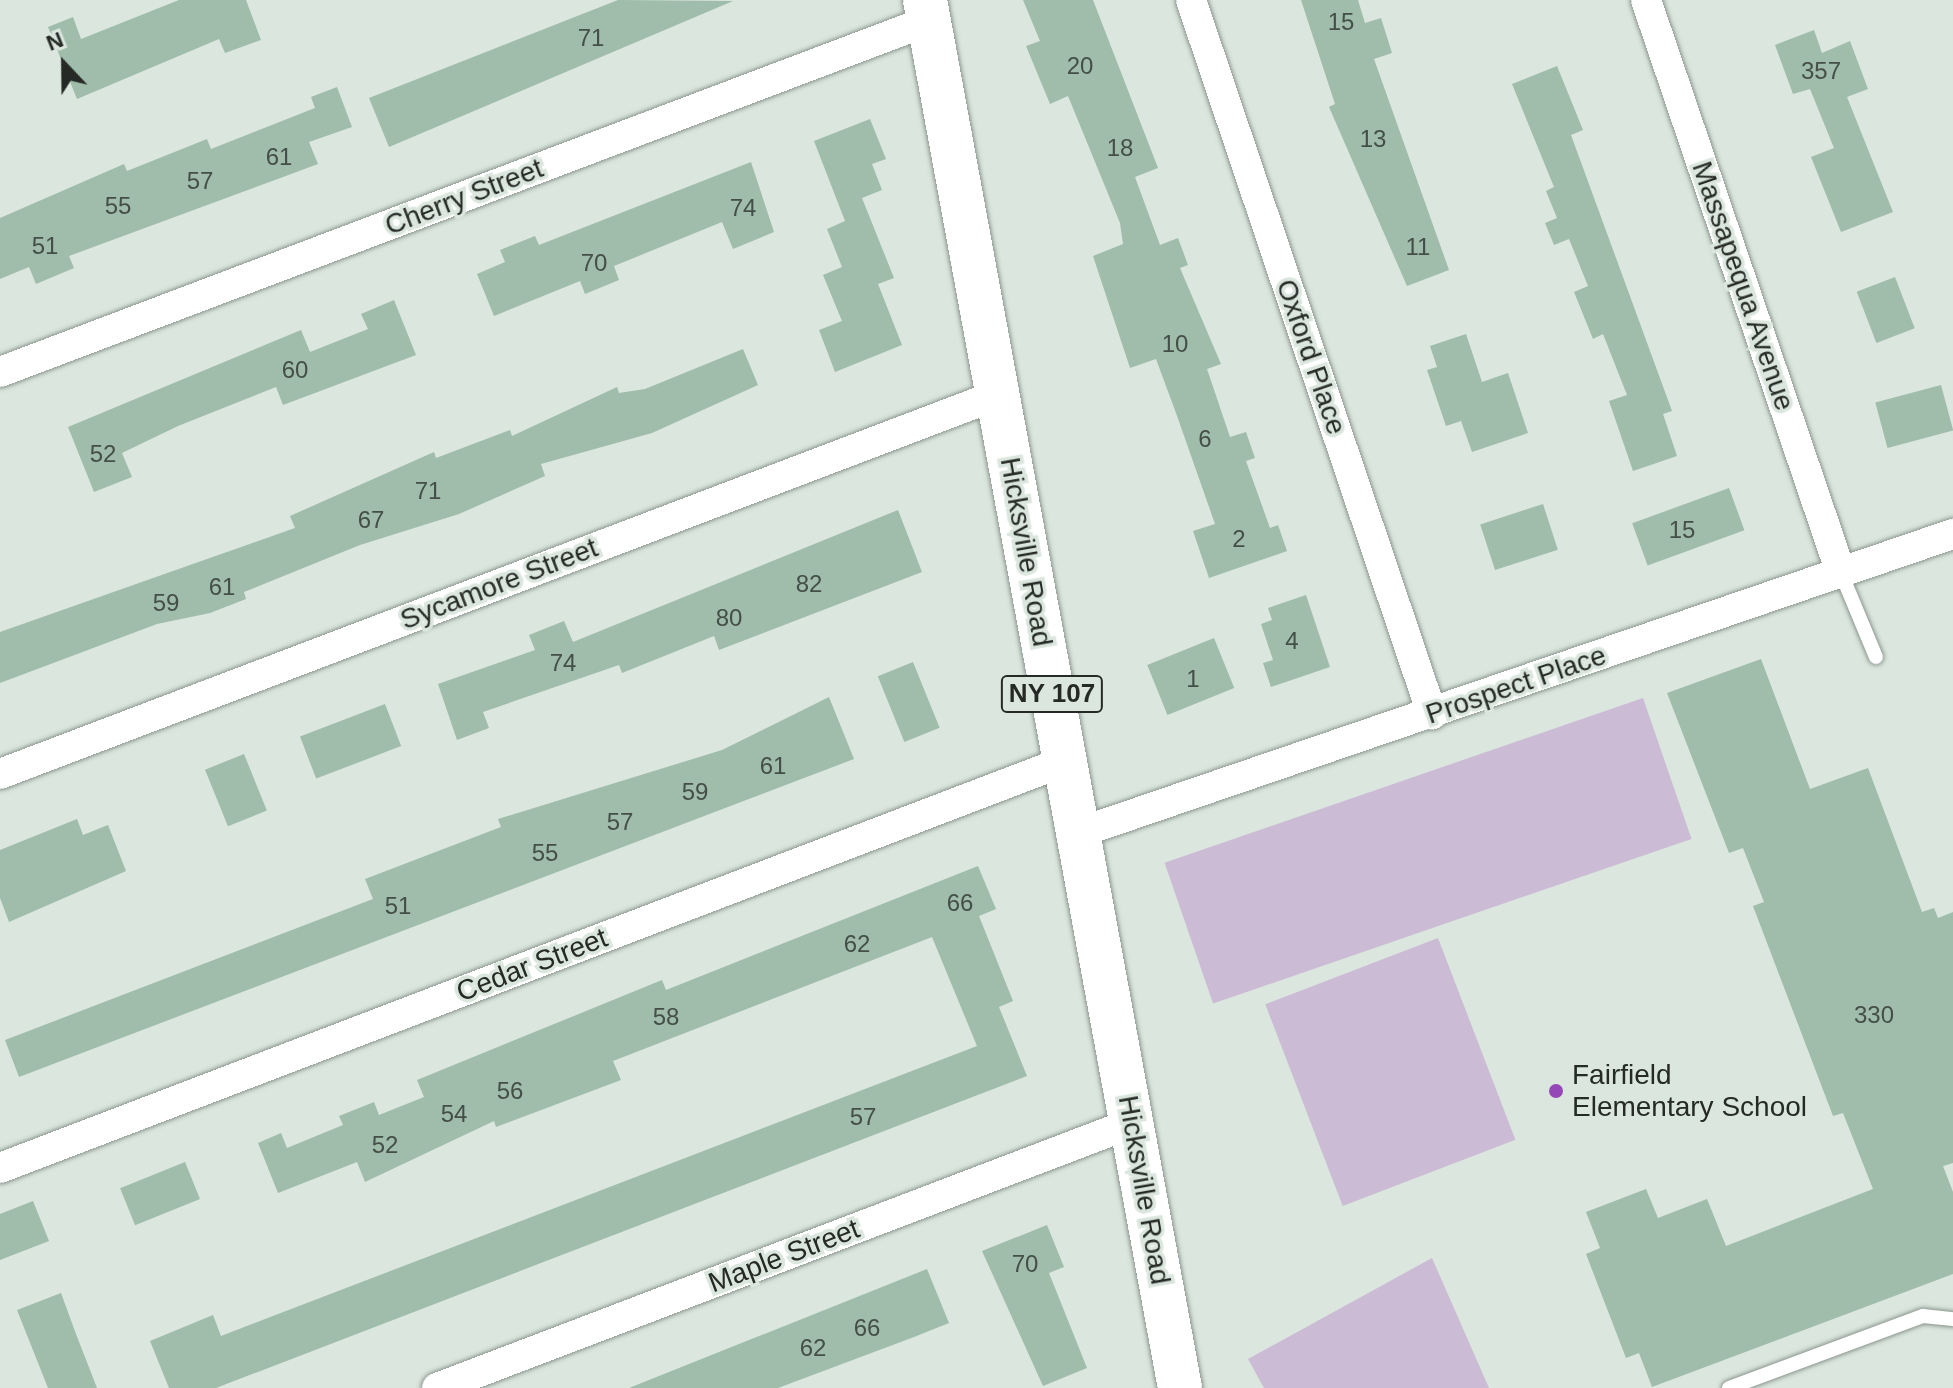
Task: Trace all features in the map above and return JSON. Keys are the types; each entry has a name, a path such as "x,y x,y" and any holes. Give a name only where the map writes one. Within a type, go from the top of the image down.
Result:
{"main road":[{"name":"Hicksville Road","path":"926,11 1180,1388"}],"street":[{"name":"Oxford Place","path":"1191,0 1432,714"},
{"name":"Massapequa Avenue","path":"1646,0 1841,573"},
{"name":"Cherry Street","path":"0,372 926,11"},
{"name":"Sycamore Street","path":"0,774 997,395"},
{"name":"Prospect Place","path":"1078,833 1953,534"},
{"name":"Cedar Street","path":"0,1168 1065,761"},
{"name":"Maple Street","path":"437,1388 1132,1123"}],"lane":[{"path":"1841,573 1876,657"},
{"path":"1729,1388 1923,1316 1953,1319"}],"shaded area":[{"path":"1643,698 1692,839 1213,1004 1165,863"},
{"path":"1438,938 1515,1140 1343,1206 1265,1004"},
{"path":"1432,1258 1489,1388 1264,1388 1248,1359"}],"building":[{"path":"179,0 246,0 261,40 225,53 219,39 77,99 48,27 73,17 81,39"},
{"path":"618,0 733,1 389,147 369,98"},
{"path":"1023,0 1093,0 1158,168 1135,177 1160,245 1178,238 1188,265 1180,268 1221,364 1207,369 1230,437 1246,432 1255,458 1246,461 1270,528 1278,525 1287,551 1209,578 1193,531 1215,524 1176,413 1156,359 1130,368 1093,256 1123,244 1120,223 1068,96 1050,104 1026,46 1040,41"},
{"path":"1301,0 1358,0 1365,23 1381,18 1392,53 1374,59 1449,270 1407,286 1329,107 1335,104"},
{"path":"1814,30 1822,53 1850,41 1868,89 1847,97 1893,212 1841,232 1811,157 1834,148 1810,89 1793,94 1775,45"},
{"path":"1557,66 1583,130 1571,135 1672,411 1663,414 1677,456 1633,471 1609,401 1627,395 1603,334 1593,339 1574,292 1588,286 1569,239 1554,245 1545,223 1557,218 1546,191 1554,187 1512,84"},
{"path":"337,87 352,127 309,142 318,164 69,256 74,268 36,284 29,267 0,279 0,218 124,164 127,171 207,139 211,149 315,108 311,97"},
{"path":"870,119 886,159 872,164 882,190 862,198 894,278 878,284 902,345 835,372 819,330 842,321 823,275 842,267 827,229 845,221 814,141"},
{"path":"751,162 774,232 733,249 722,222 614,266 619,280 585,294 580,281 494,316 477,274 505,262 500,250 535,236 539,245"},
{"path":"1895,277 1915,328 1876,343 1857,292"},
{"path":"394,300 416,355 283,405 276,387 178,426 122,453 132,477 94,492 68,427 301,330 310,352 368,329 361,314"},
{"path":"1466,334 1482,382 1508,373 1528,433 1472,452 1461,421 1446,426 1427,370 1437,367 1430,346"},
{"path":"743,349 758,385 652,433 541,464 545,476 459,514 360,545 244,592 246,599 210,613 157,624 0,683 0,632 295,528 290,516 434,452 436,458 510,430 512,436 617,387 619,393 645,389"},
{"path":"1941,385 1953,430 1887,448 1875,403"},
{"path":"1729,488 1744,530 1648,566 1632,523"},
{"path":"1543,504 1558,550 1495,570 1480,524"},
{"path":"898,510 922,572 719,650 714,636 622,673 619,665 483,712 489,728 457,740 438,684 535,650 529,635 564,621 573,642"},
{"path":"1306,595 1330,667 1271,687 1263,663 1273,660 1261,624 1272,620 1268,608"},
{"path":"1214,638 1234,688 1167,715 1147,665"},
{"path":"1761,659 1810,789 1868,768 1922,912 1934,908 1938,918 1953,912 1953,1163 1943,1166 1953,1192 1953,1274 1652,1387 1639,1353 1626,1358 1586,1254 1600,1248 1586,1212 1646,1189 1658,1218 1707,1199 1726,1246 1873,1189 1843,1113 1833,1116 1753,906 1764,902 1743,848 1729,853 1667,693"},
{"path":"913,662 940,728 904,742 878,676"},
{"path":"829,697 854,759 19,1077 5,1040 373,899 365,879 501,827 498,819 722,750"},
{"path":"385,704 401,746 316,779 300,737"},
{"path":"244,754 267,811 228,826 205,770"},
{"path":"77,819 83,835 108,825 126,871 9,922 0,898 0,850"},
{"path":"978,866 996,909 979,916 1013,1001 999,1007 1027,1076 216,1388 169,1388 150,1341 213,1315 221,1336 977,1046 932,937 613,1061 621,1080 496,1127 494,1121 365,1182 357,1162 278,1193 258,1143 281,1133 287,1148 343,1125 339,1116 374,1102 379,1115 424,1097 417,1080 662,980 666,990"},
{"path":"185,1162 200,1199 135,1225 120,1188"},
{"path":"33,1201 49,1241 0,1260 0,1214"},
{"path":"1047,1225 1064,1267 1049,1273 1087,1368 1043,1386 982,1251"},
{"path":"927,1269 949,1323 914,1337 778,1388 629,1388"},
{"path":"61,1293 97,1388 48,1388 17,1310"}],"place":[{"name":"Fairfield Elementary School","path":"1556,1091"}]}
